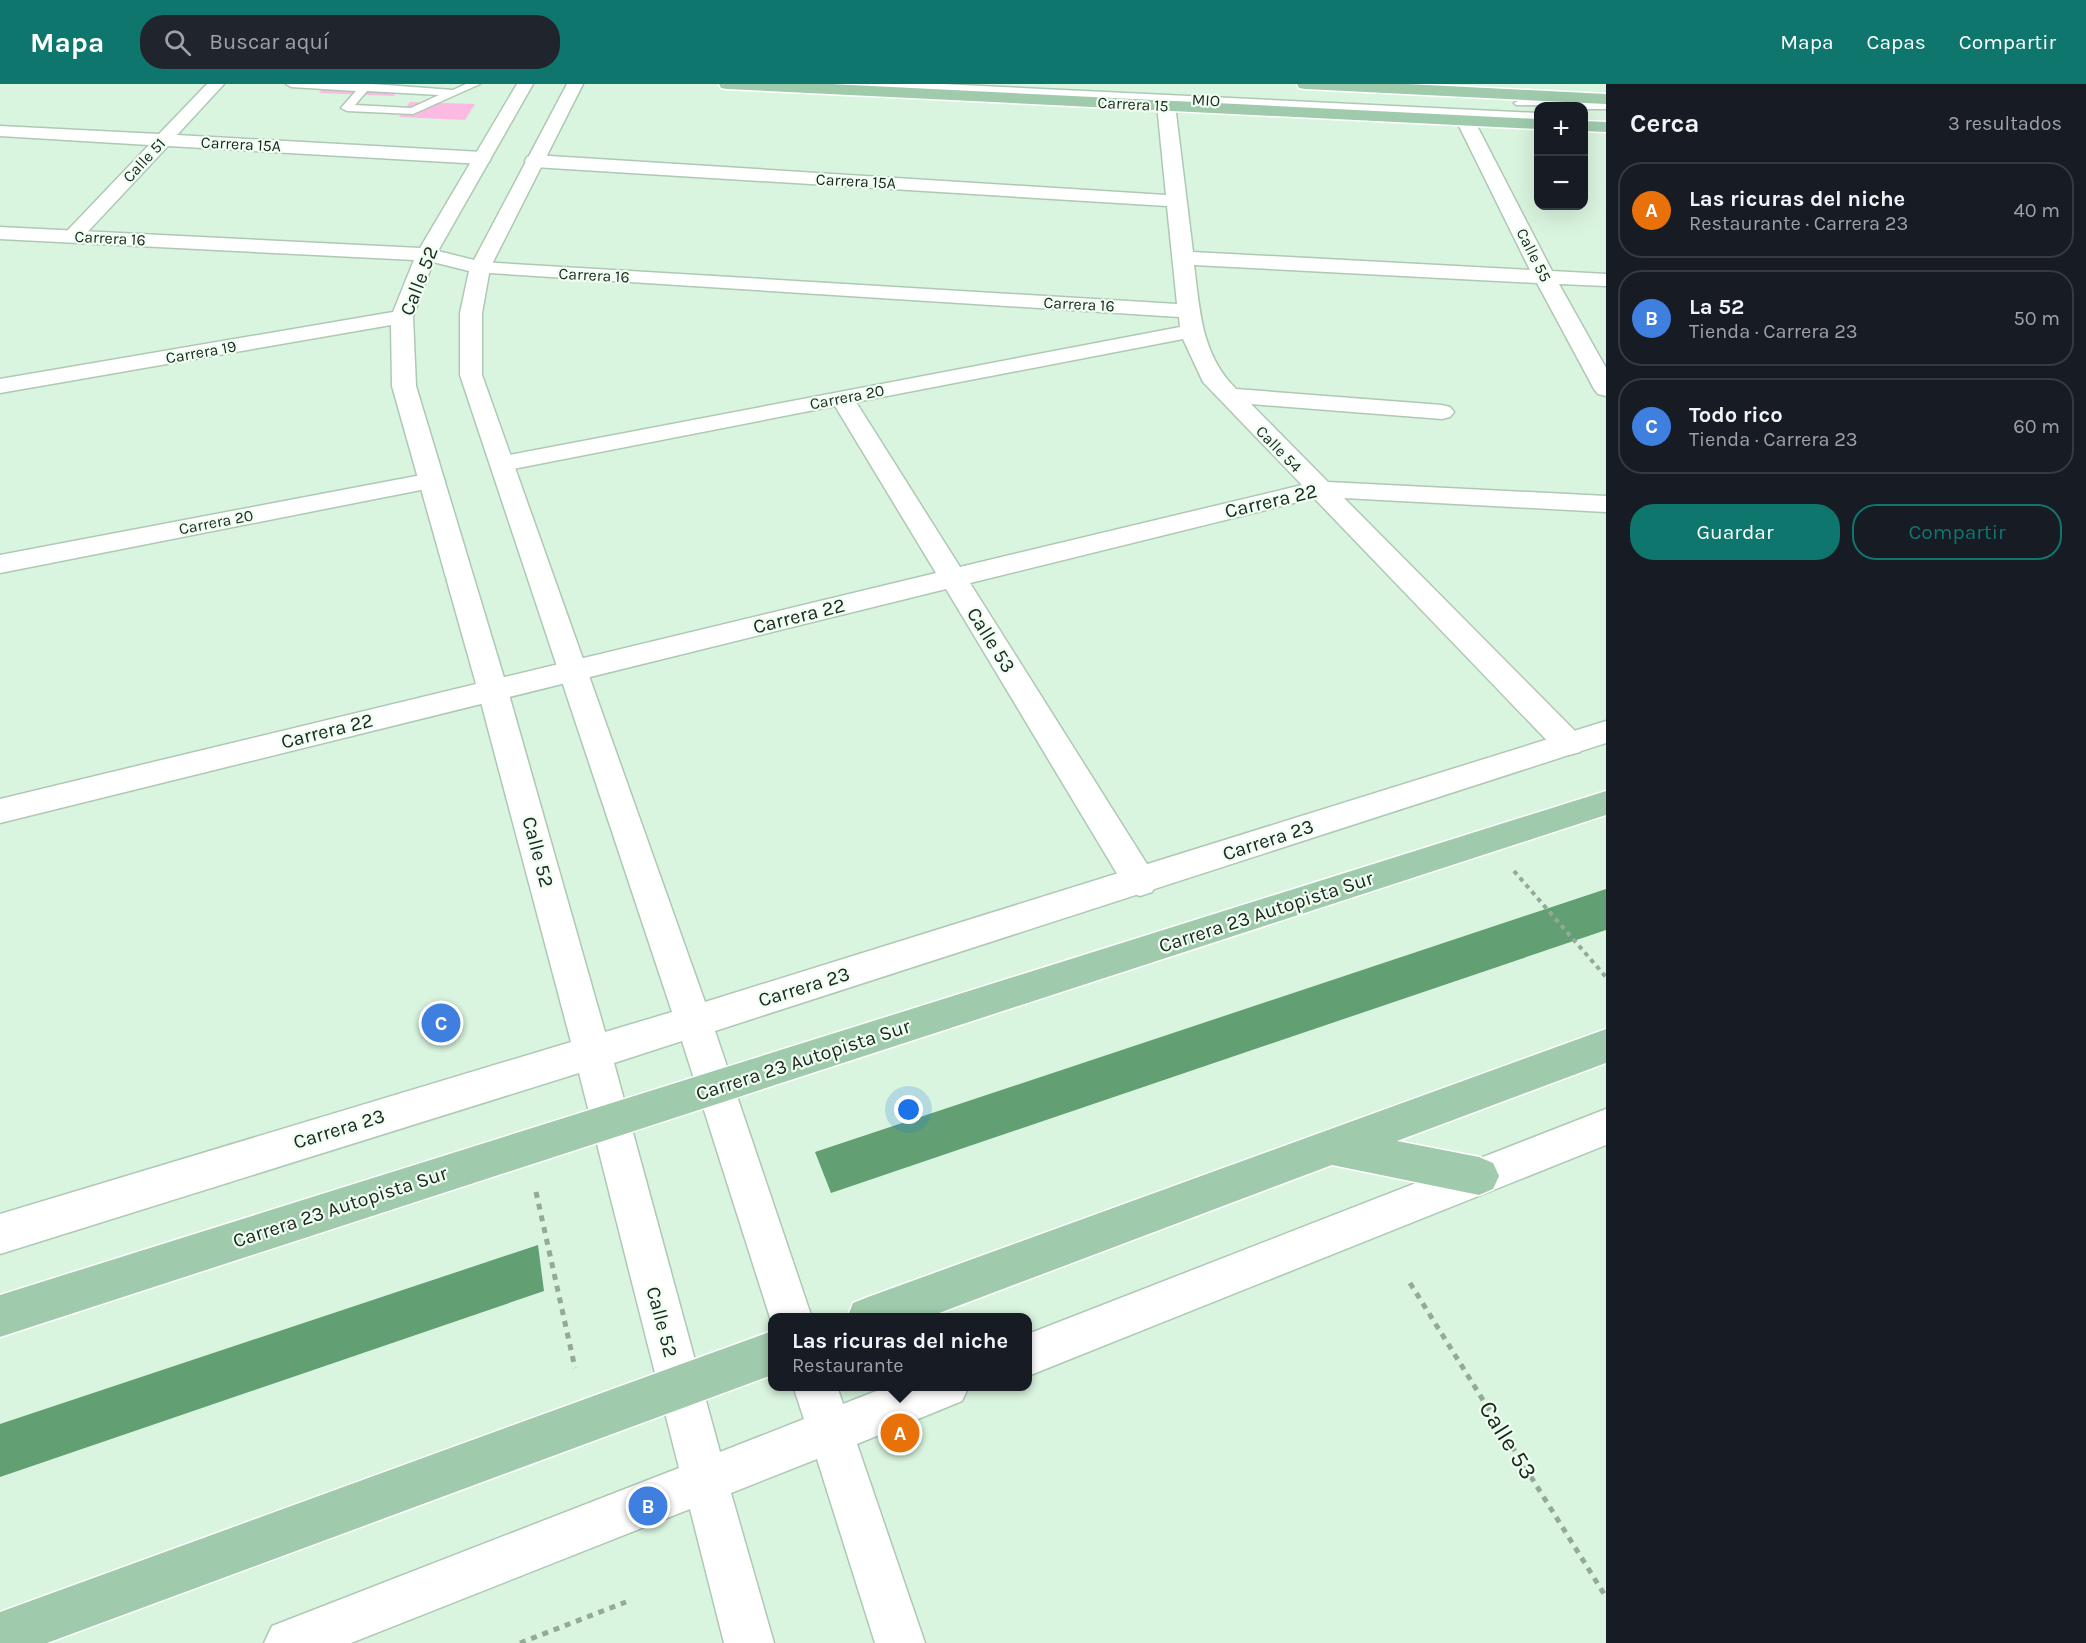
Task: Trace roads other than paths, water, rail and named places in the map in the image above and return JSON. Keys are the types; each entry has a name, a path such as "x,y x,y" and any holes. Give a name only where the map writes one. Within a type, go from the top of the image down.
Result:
{"main road":[{"name":"Carrera 15","path":"727,84 1534,124"},
{"path":"1305,84 1447,87 1606,99"},
{"path":"1588,126 1606,127"},
{"name":"Carrera 23 Autopista Sur","path":"0,1316 1606,803"},
{"path":"879,1313 1606,1046"},
{"path":"1332,1147 1479,1176"},
{"path":"0,1636 680,1389 768,1355"}],"street":[{"name":"Calle 51","path":"72,237 216,84"},
{"name":"Calle 52","path":"525,84 504,142 426,254 402,317 404,386 493,691 749,1643"},
{"path":"575,84 480,268 471,314 471,375 503,463 790,1313"},
{"name":"Calle 54","path":"1166,105 1190,321 1211,377 1569,744"},
{"name":"Calle 55","path":"1465,120 1545,278 1606,389"},
{"name":"Carrera 15A","path":"0,131 162,140 504,142 547,138"},
{"name":"Carrera 15A","path":"534,161 1177,201"},
{"name":"Carrera 16","path":"0,233 426,254 480,268 1190,321"},
{"path":"1182,258 1606,280"},
{"name":"Carrera 19","path":"0,386 402,317"},
{"name":"Carrera 20","path":"503,463 842,398 1190,321"},
{"path":"1227,395 1442,412"},
{"name":"Calle 53","path":"842,398 1140,882"},
{"name":"Carrera 20","path":"0,564 432,480"},
{"name":"Carrera 22","path":"0,811 1318,489 1606,504"},
{"name":"Carrera 23","path":"0,1234 1140,882 1606,732"},
{"path":"1032,1352 1606,1127"},
{"path":"817,1391 900,1643"},
{"path":"289,1643 934,1391"}],"lane":[{"path":"291,84 365,86 455,93"},
{"path":"365,86 347,108 413,111 475,84"},
{"name":"MIO","path":"873,84 1534,116"},
{"name":"MIO","path":"1113,84 1606,106"},
{"path":"1588,118 1606,119"}],"place":[{"name":"Todo rico","path":"441,1023"},
{"name":"Las ricuras del niche","path":"900,1433"},
{"name":"La 52","path":"648,1506"}]}
